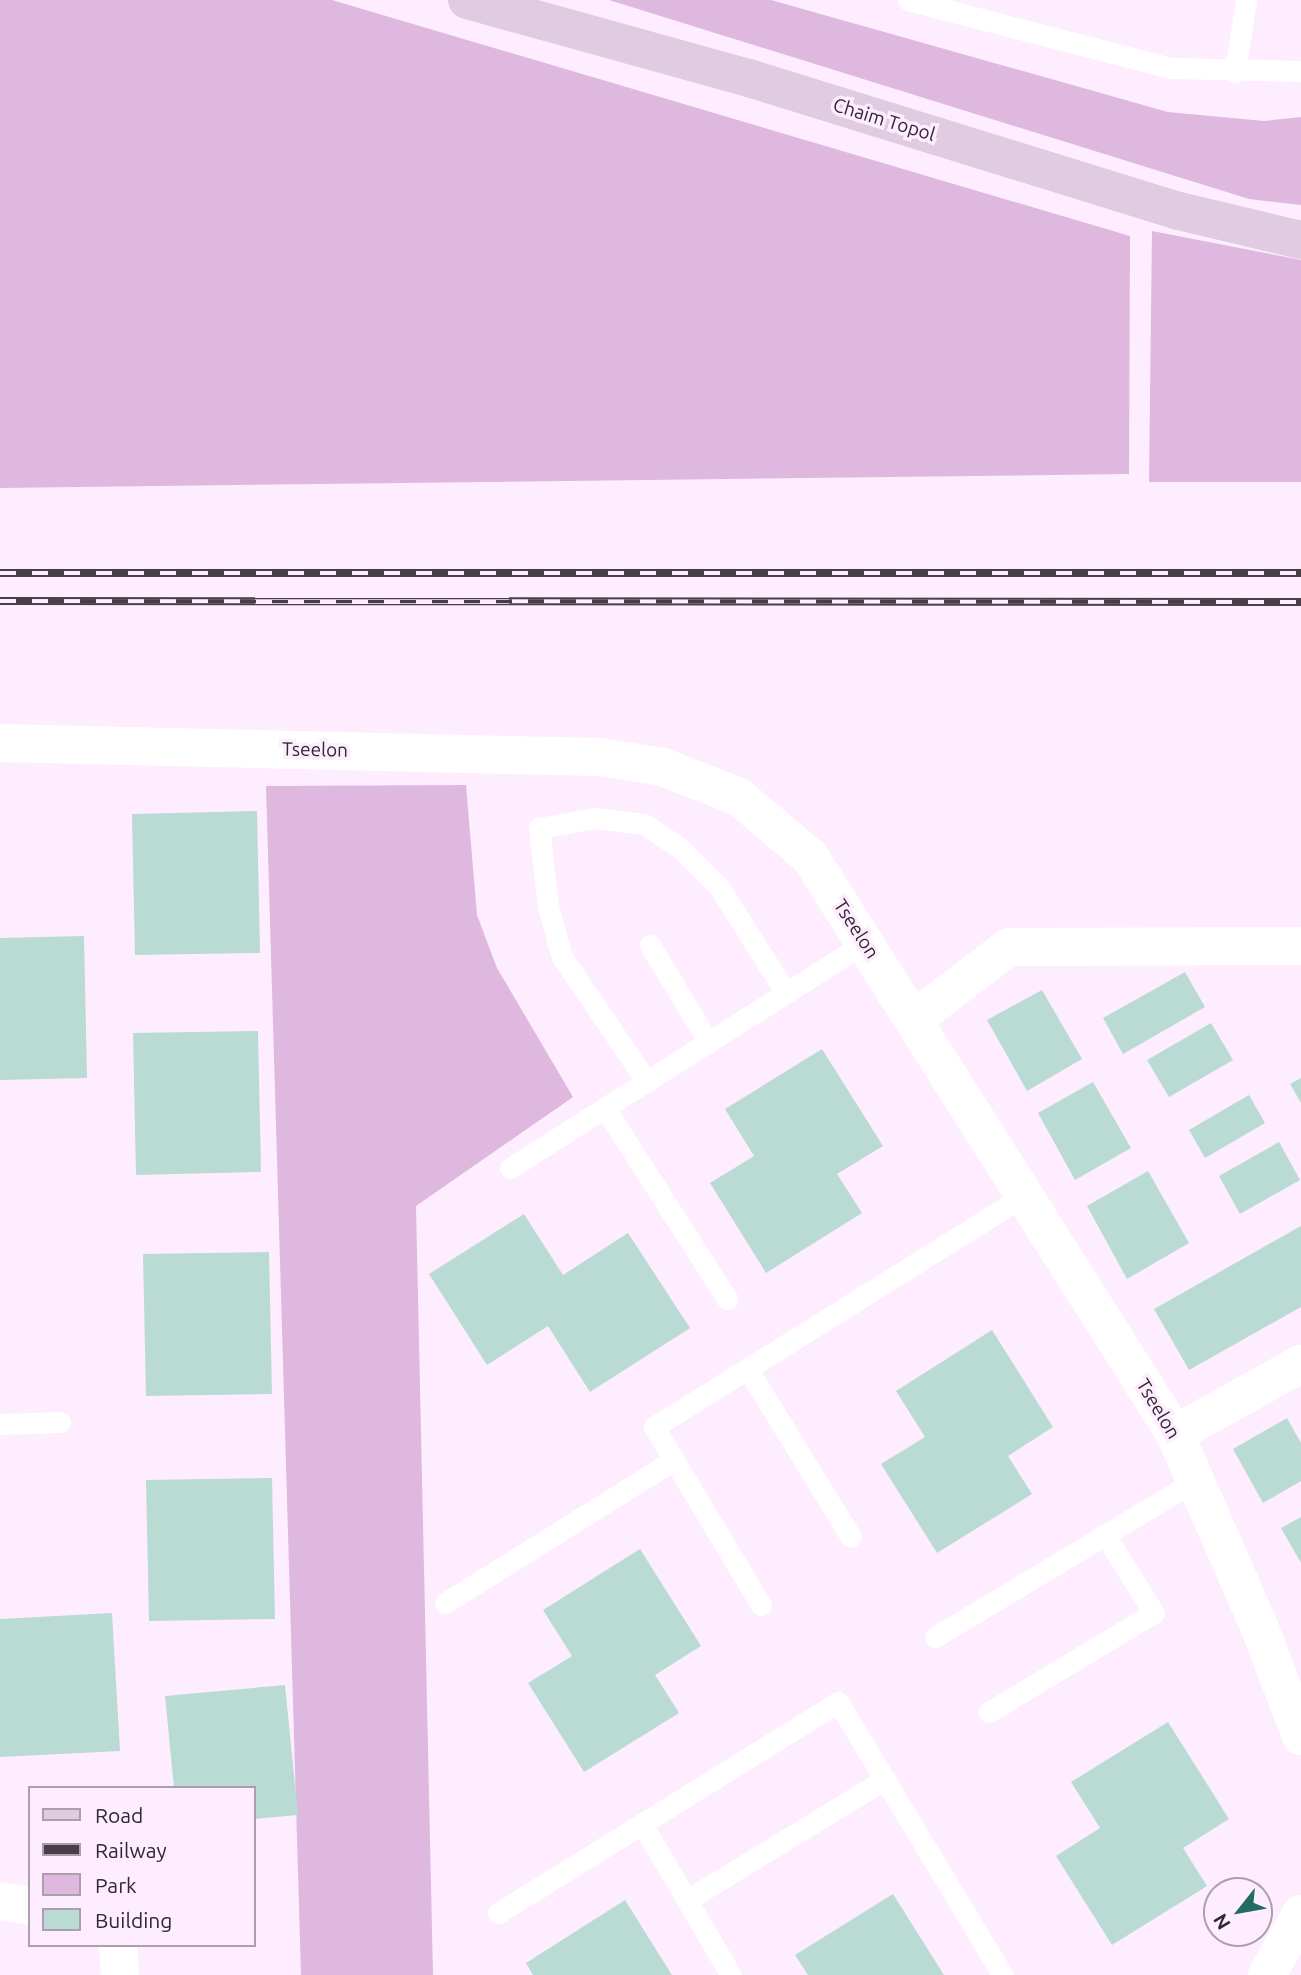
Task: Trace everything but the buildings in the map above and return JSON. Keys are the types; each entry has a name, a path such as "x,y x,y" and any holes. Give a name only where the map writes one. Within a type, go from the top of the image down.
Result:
{"street":[{"name":"Chaim Topol","path":"467,0 749,78 1179,211 1301,240"},
{"name":"Tseelon","path":"0,743 600,757 663,767 739,797 810,857 1175,1434 1259,1626 1301,1736"},
{"path":"914,1019 1009,947 1301,946"},
{"path":"1175,1434 1301,1364"},
{"path":"0,1901 28,1906"},
{"path":"1267,1975 1301,1914"},
{"path":"118,1947 120,1975"}],"lane":[{"path":"908,0 956,7 1171,68 1235,72 1301,71"},
{"path":"1235,72 1246,0"},
{"path":"647,1082 562,957 548,906 539,828 595,818 644,824 680,848 719,887 786,993"},
{"path":"510,1168 865,943"},
{"path":"650,945 709,1042"},
{"path":"605,1108 727,1299"},
{"path":"761,1605 654,1427 1025,1195"},
{"path":"747,1368 851,1537"},
{"path":"0,1424 60,1422"},
{"path":"445,1603 674,1460"},
{"path":"935,1637 1195,1481"},
{"path":"989,1712 1154,1612 1105,1535"},
{"path":"498,1913 838,1702 1003,1975"},
{"path":"687,1900 885,1779"},
{"path":"642,1824 731,1975"}],"green space":[{"path":"0,0 332,0 1130,236 1129,474 0,488"},
{"path":"609,0 771,0 1168,112 1264,121 1301,117 1301,205 1249,199"},
{"path":"1152,231 1301,260 1301,482 1149,482"},
{"path":"466,785 477,915 497,968 573,1097 416,1206 433,1975 301,1975 266,786"}],"railway":[{"path":"0,573 1301,573"},
{"path":"0,601 1301,602"}]}
